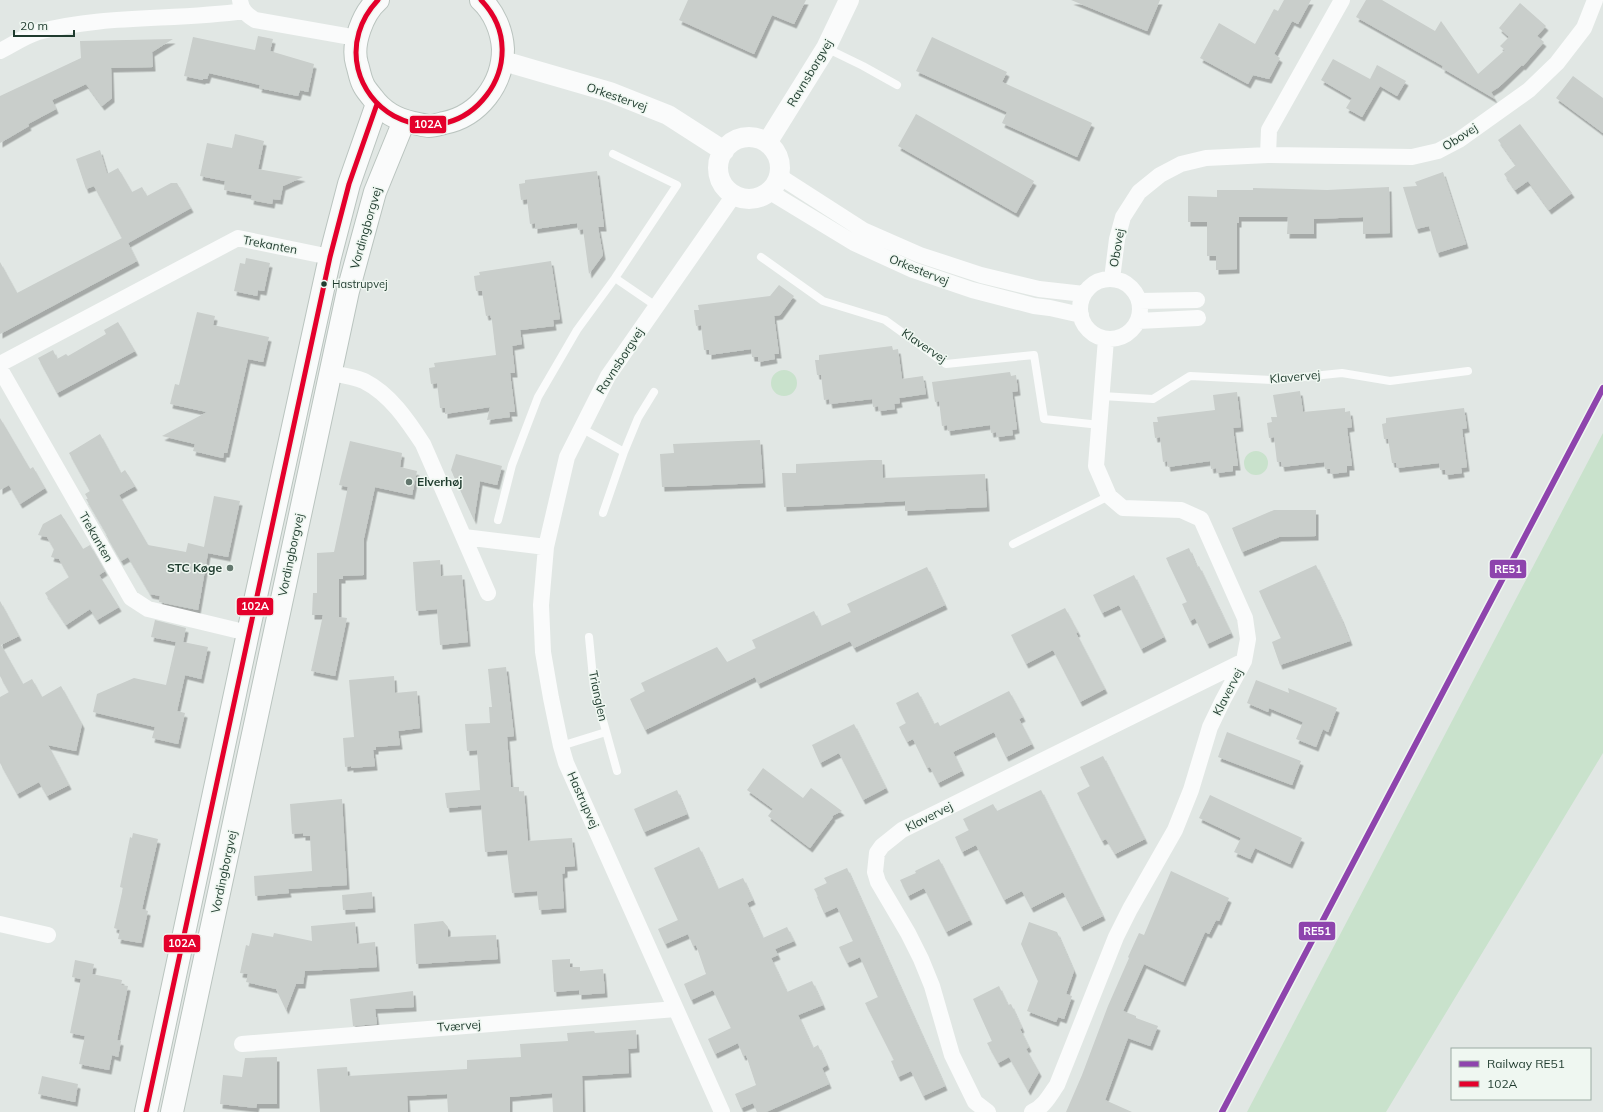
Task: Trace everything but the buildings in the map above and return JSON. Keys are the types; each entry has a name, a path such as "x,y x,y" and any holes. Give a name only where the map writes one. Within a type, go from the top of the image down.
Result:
{"main road":[{"path":"378,0 363,19 357,38 356,62 363,85 377,104 389,114 404,121 430,126 456,121 479,107 495,86 503,61 502,41 497,22 481,0"},
{"name":"Vordingborgvej","path":"146,1112 330,257 349,184 377,104"},
{"name":"Vordingborgvej","path":"172,1112 348,291 375,192 404,121"}],"street":[{"name":"Ravnsborgvej","path":"767,143 826,48 849,0"},
{"path":"1268,155 1269,130 1342,0"},
{"name":"Obovej","path":"1112,279 1117,239 1123,217 1139,192 1160,175 1180,164 1206,158 1268,155 1412,157 1438,151 1459,140 1529,90 1557,63 1584,28 1596,0"},
{"path":"0,51 37,33 89,22 149,17 214,15 242,6 248,17 255,20 357,38"},
{"name":"Orkestervej","path":"503,61 610,92 668,115 724,151"},
{"path":"745,138 757,139 767,143 772,148 778,159 774,184 759,198 741,198 734,195 723,184 719,173 720,161 724,151 734,142 745,138"},
{"name":"Orkestervej","path":"774,184 863,230 920,255 981,275 1039,290 1084,294"},
{"name":"Orkestervej","path":"774,184 854,243 912,270 972,290 1034,306 1081,315"},
{"name":"Ravnsborgvej","path":"546,547 567,457 608,376 734,195"},
{"name":"Trekanten","path":"0,364 238,238 330,257"},
{"path":"1112,279 1122,281 1131,287 1136,293 1139,301 1140,311 1138,321 1134,327 1122,336 1114,339 1106,339 1091,332 1084,324 1080,308 1084,294 1095,283 1112,279"},
{"path":"1139,301 1197,300"},
{"path":"1138,321 1198,318"},
{"name":"Klavervej","path":"1032,1112 1038,1109 1057,1085 1116,937 1130,909 1175,830 1191,790 1210,727 1244,661 1248,639 1246,618 1201,519 1181,510 1123,508 1109,496 1096,466 1106,339"},
{"name":"Trekanten","path":"0,369 131,598 148,609 248,633"},
{"path":"330,373 363,381 385,395 412,427 423,444 488,593"},
{"path":"464,537 546,547"},
{"name":"Hastrupvej","path":"546,547 541,605 543,652 561,746 566,763 722,1112"},
{"name":"Klavervej","path":"988,1112 975,1102 952,1055 932,986 922,959 878,882 875,872 877,853 882,846 902,830 1244,661"},
{"path":"0,924 48,935"},
{"name":"Tværvej","path":"242,1044 676,1010"}],"lane":[{"path":"826,48 863,66 897,86"},
{"path":"498,520 512,465 538,397 577,330 615,278 677,185 613,154"},
{"name":"Klavervej","path":"761,257 823,301 885,320 946,364 1034,355 1044,419 1100,425"},
{"path":"615,278 656,306"},
{"name":"Klavervej","path":"1102,396 1153,399 1190,376 1274,380 1342,373 1390,381 1468,372"},
{"path":"603,513 624,452 638,418 654,392"},
{"path":"581,428 624,452"},
{"path":"1012,544 1109,496"},
{"name":"Trianglen","path":"589,637 594,688 617,772"},
{"name":"Trianglen","path":"561,746 606,732"}],"green space":[{"path":"784,370 793,374 797,383 793,392 784,396 775,392 771,383 775,374"},
{"path":"1603,433 1603,753 1386,1112 1247,1112"},
{"path":"1256,451 1265,454 1268,463 1265,472 1256,475 1247,472 1244,463 1247,454"}],"rail line":[{"name":"RE51","path":"1222,1112 1603,388"}],"transit line":[{"name":"102A","path":"378,0 366,15 359,32 356,60 360,76 371,96 387,112 394,116 421,125 447,123 469,112 487,95 498,73 502,49 497,24 481,0"},
{"name":"102A","path":"146,1112 330,257 349,184 377,104"}],"place":[{"name":"Hastrupvej","path":"324,284"},
{"name":"Elverhøj","path":"409,482"},
{"name":"STC Køge","path":"230,568"}]}
